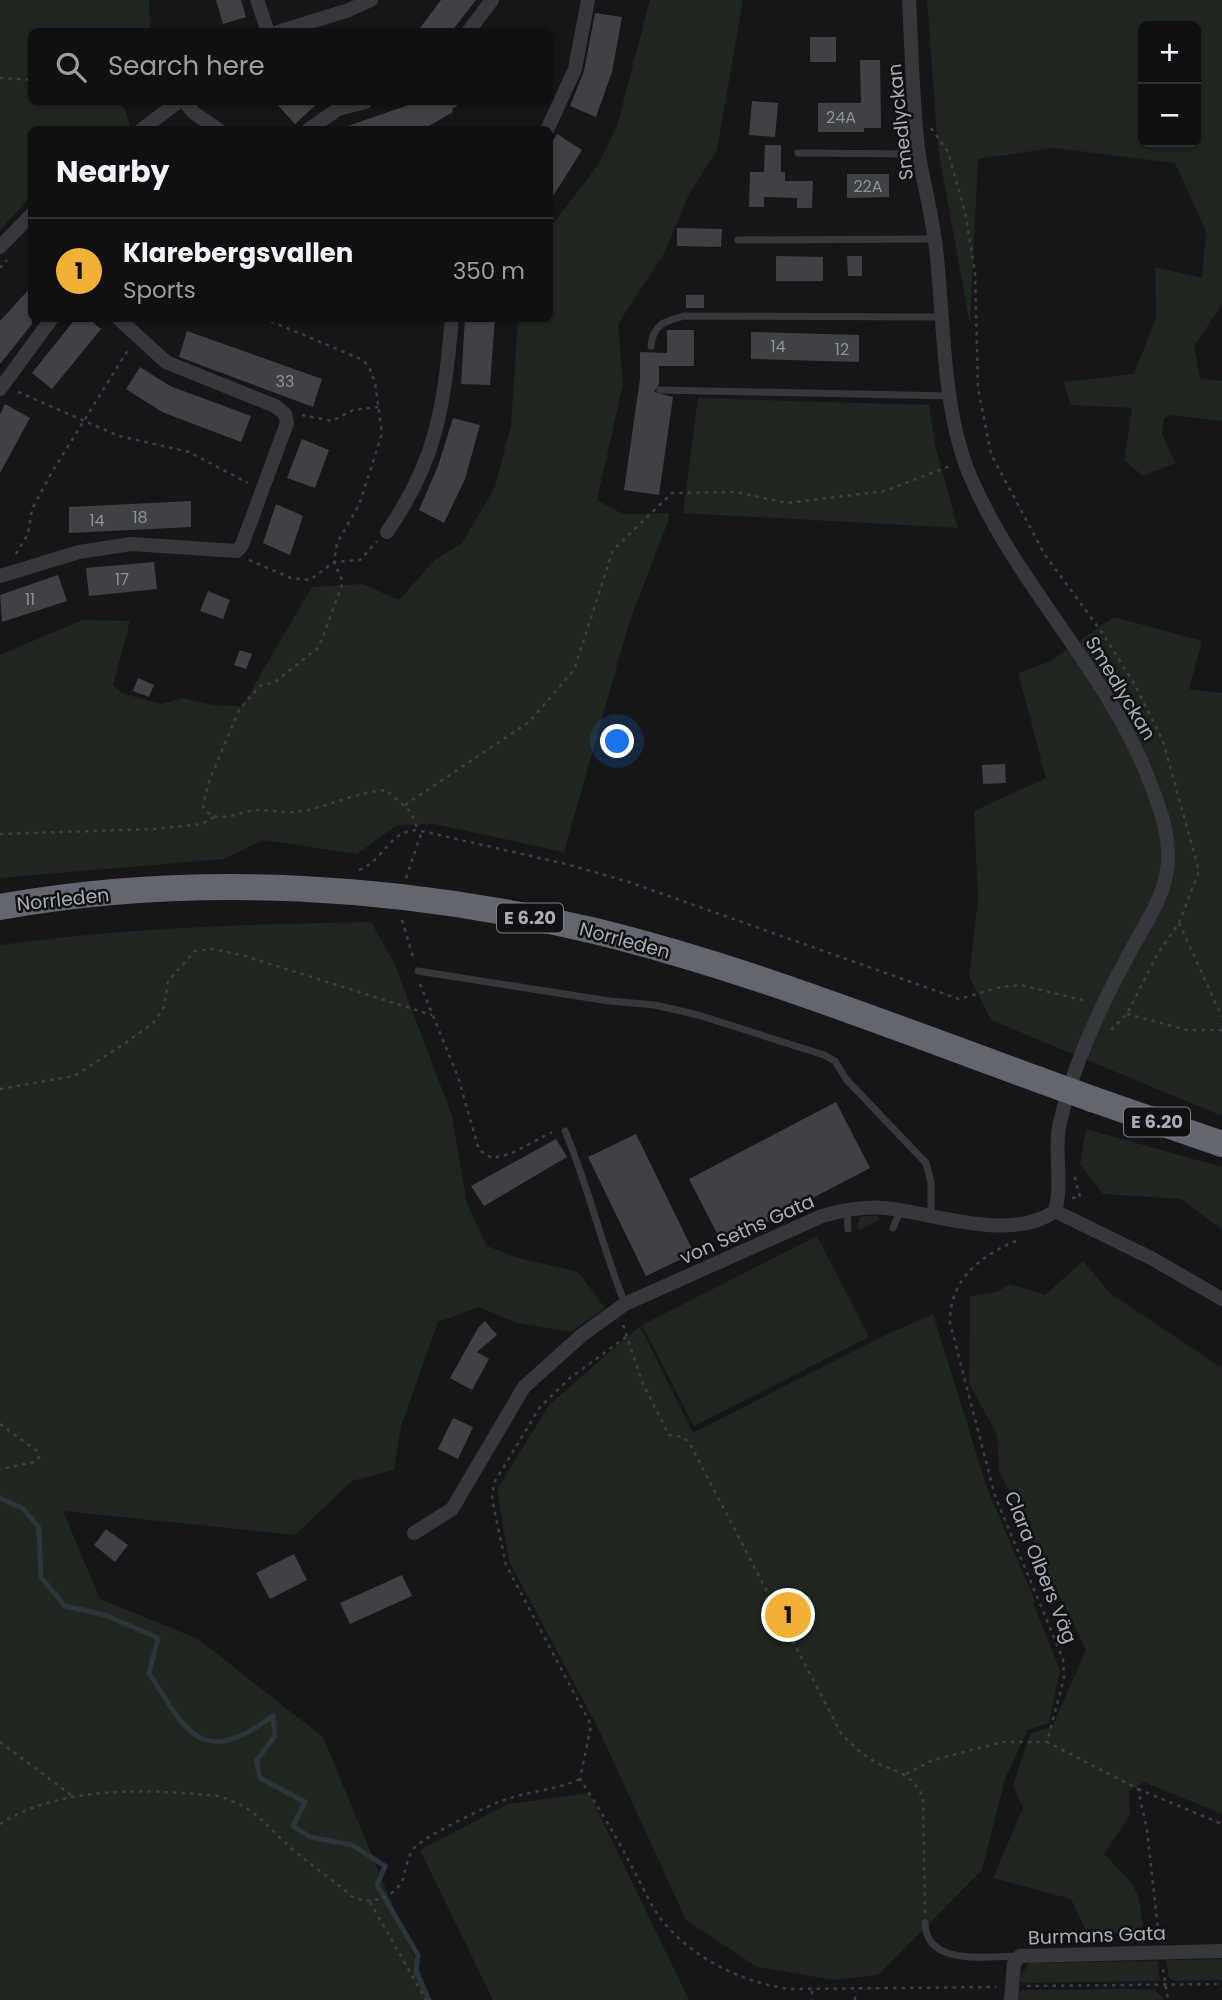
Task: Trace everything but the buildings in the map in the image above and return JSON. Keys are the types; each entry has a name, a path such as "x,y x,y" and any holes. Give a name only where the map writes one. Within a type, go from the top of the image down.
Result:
{"highway":[{"name":"Norrleden","path":"0,907 148,890 253,887 335,891 462,906 594,931 671,952 862,1015 1222,1144"}],"street":[{"path":"257,0 267,28"},
{"path":"291,28 349,10 371,0"},
{"path":"471,28 492,0"},
{"path":"549,126 575,69 588,0"},
{"name":"Smedlyckan","path":"909,0 919,153 935,239 952,396 961,447 993,524 1118,714 1136,748 1165,824 1168,850 1166,881 1153,911 1110,990 1062,1114 1057,1143 1060,1188 1055,1210"},
{"path":"146,126 174,105"},
{"path":"187,105 213,126"},
{"path":"313,126 338,108 352,105"},
{"path":"0,247 28,223"},
{"path":"1,387 49,322"},
{"path":"6,574 79,552 131,544 237,551 263,491 287,423 285,416 275,406 166,362 122,322"},
{"path":"387,532 408,501 432,446 446,386 452,322"},
{"name":"von Seths Gata","path":"414,1533 452,1509 531,1378 622,1306 822,1216 847,1209 900,1210 988,1225 1032,1220 1055,1210"},
{"path":"1055,1210 1153,1259 1222,1299"},
{"name":"Burmans Gata","path":"1011,2000 1014,1964 1020,1956 1222,1951"}],"lane":[{"path":"798,153 919,153"},
{"path":"738,240 935,239"},
{"path":"651,346 652,333 659,324 684,316 943,317"},
{"path":"660,390 952,396"},
{"path":"418,971 609,1001 655,1005 698,1015 824,1055 835,1061 846,1079 926,1163 931,1182 931,1217"},
{"path":"565,1131 585,1179 622,1306"},
{"path":"847,1209 848,1229"},
{"path":"893,1228 900,1210"},
{"path":"925,1923 929,1942 936,1949 953,1955 1020,1956"}],"path":[{"path":"0,78 28,80"},
{"path":"214,817 203,807 204,797 239,710 260,687 275,682 319,647 343,582 334,562 337,544 359,505 382,434 375,382 363,360 273,322"},
{"path":"6,574 28,534 32,509 52,472 86,422 136,336"},
{"path":"1,387 119,436 189,452 263,491"},
{"path":"285,416 295,414 332,421 353,410 378,407"},
{"path":"405,805 529,722 573,670 613,550 672,493 736,492 787,503 885,491 954,465"},
{"path":"237,551 244,558 301,581 310,580 334,562 360,560 387,532"},
{"path":"0,834 154,829 202,824 214,817 257,810 295,812 368,791 386,790 405,805 417,830"},
{"path":"405,882 422,831"},
{"path":"401,913 418,971 420,989 458,1077 479,1150 492,1158 510,1154 554,1131 565,1131"},
{"path":"1179,923 1222,1017"},
{"path":"0,1089 74,1076 124,1044 153,1023 164,1007 168,981 195,951 214,949 245,956 432,1015"},
{"path":"1127,1014 1187,1030 1222,1030"},
{"name":"Clara Olbers Väg","path":"1032,1220 1031,1233 985,1255 967,1272 950,1313 950,1323 995,1496 1063,1659 1064,1678 1047,1742"},
{"path":"622,1306 626,1337 643,1384 669,1435 683,1437 690,1444 842,1735 868,1758 906,1774 923,1797 925,1923"},
{"path":"626,1337 570,1378 540,1407 494,1483 492,1499 506,1565 592,1725 580,1779 611,1826 663,1922 683,1942 713,1963 744,1979 765,1986 812,1991 855,1991 855,2000"},
{"path":"0,1424 37,1451 38,1457 35,1462 0,1469"},
{"path":"0,1742 71,1795"},
{"path":"906,1774 933,1760 1002,1742 1047,1742 1138,1789 1222,1824"},
{"path":"0,1824 40,1805 71,1795 194,1794 239,1803 258,1814 294,1851 351,1896 360,1902 370,1902 379,1900 394,1890 403,1879 416,1846 508,1799 538,1793 580,1779"},
{"path":"1138,1789 1147,1830 1161,1952"},
{"path":"370,1902 426,2000"},
{"path":"1168,2000 1165,1985 1222,1984"},
{"path":"812,1991 813,2000"}],"shaded area":[{"path":"0,0 149,0 150,28 28,28 28,105 123,105 130,125 28,126 28,199 0,230"},
{"path":"650,0 743,0 717,150 689,194 665,252 618,324 623,384 597,500 623,514 668,513 669,519 629,623 564,852 434,824 397,825 357,854 263,840 224,859 0,878 0,655 82,620 130,621 113,685 121,693 161,704 183,698 213,705 242,706 312,587 362,584 399,600 435,560 462,543 495,487 511,426 518,322 553,322 553,224 598,165 617,126"},
{"path":"927,0 1222,0 1222,305 1194,346 1200,378 1222,381 1222,421 1172,415 1164,418 1162,434 1175,463 1143,476 1124,460 1132,408 1070,405 1064,382 1134,374 1156,318 1155,267 1202,278 1206,231 1175,163 1054,148 978,159 970,325 938,149"},
{"path":"698,398 929,405 935,445 958,528 683,513"},
{"path":"1114,617 1202,641 1189,689 1222,693 1222,1116 991,1020 969,976 978,901 974,811 1046,778 1018,673 1051,661"},
{"path":"371,922 395,965 452,1116 467,1204 487,1246 515,1257 578,1272 605,1308 570,1332 517,1323 479,1307 438,1322 401,1426 394,1470 352,1481 295,1535 63,1511 100,1599 198,1639 323,1737 432,2000 0,2000 0,945 185,928"},
{"path":"1086,1129 1222,1167 1222,1230 1181,1199 1103,1194 1080,1164"},
{"path":"877,1215 880,1219 860,1230 857,1228 860,1217"},
{"path":"817,1236 869,1337 694,1426 642,1325"},
{"path":"1083,1261 1110,1293 1222,1368 1222,1814 1144,1782 1129,1791 1130,1815 1104,1854 1130,1881 1138,1896 1143,1933 1087,1933 1071,1899 993,1878 1023,1808 1013,1785 1031,1733 1052,1727 1086,1650 999,1471 997,1435 969,1383 970,1296 996,1292 1010,1284 1045,1295"},
{"path":"933,1314 987,1488 1035,1601 1033,1603 1060,1670 1049,1723 1027,1730 1005,1779 982,1870 878,1975 833,1980 757,1967 686,1920 598,1728 509,1561 497,1489 550,1404 640,1326 693,1433 879,1338"},
{"path":"589,1793 689,2000 493,2000 420,1850 508,1804"},
{"path":"1222,1959 1222,1980 1175,1981 1169,1978 1166,1960"},
{"path":"1157,1961 1160,1980 1157,1981 1021,1983 1019,1979 1029,1963"},
{"path":"1022,1990 1154,1990 1165,2000 1019,2000 1019,1992"}],"waterway":[{"path":"0,1498 24,1509 39,1528 41,1577 65,1606 105,1615 158,1638 149,1673 186,1727 199,1737 212,1741 229,1740 249,1732 273,1716 275,1736 256,1761 260,1778 305,1802 293,1826 310,1837 352,1845 385,1866 377,1885 418,1955 416,1972 429,2000"}],"place":[{"name":"Klarebergsvallen","path":"788,1615"}]}
